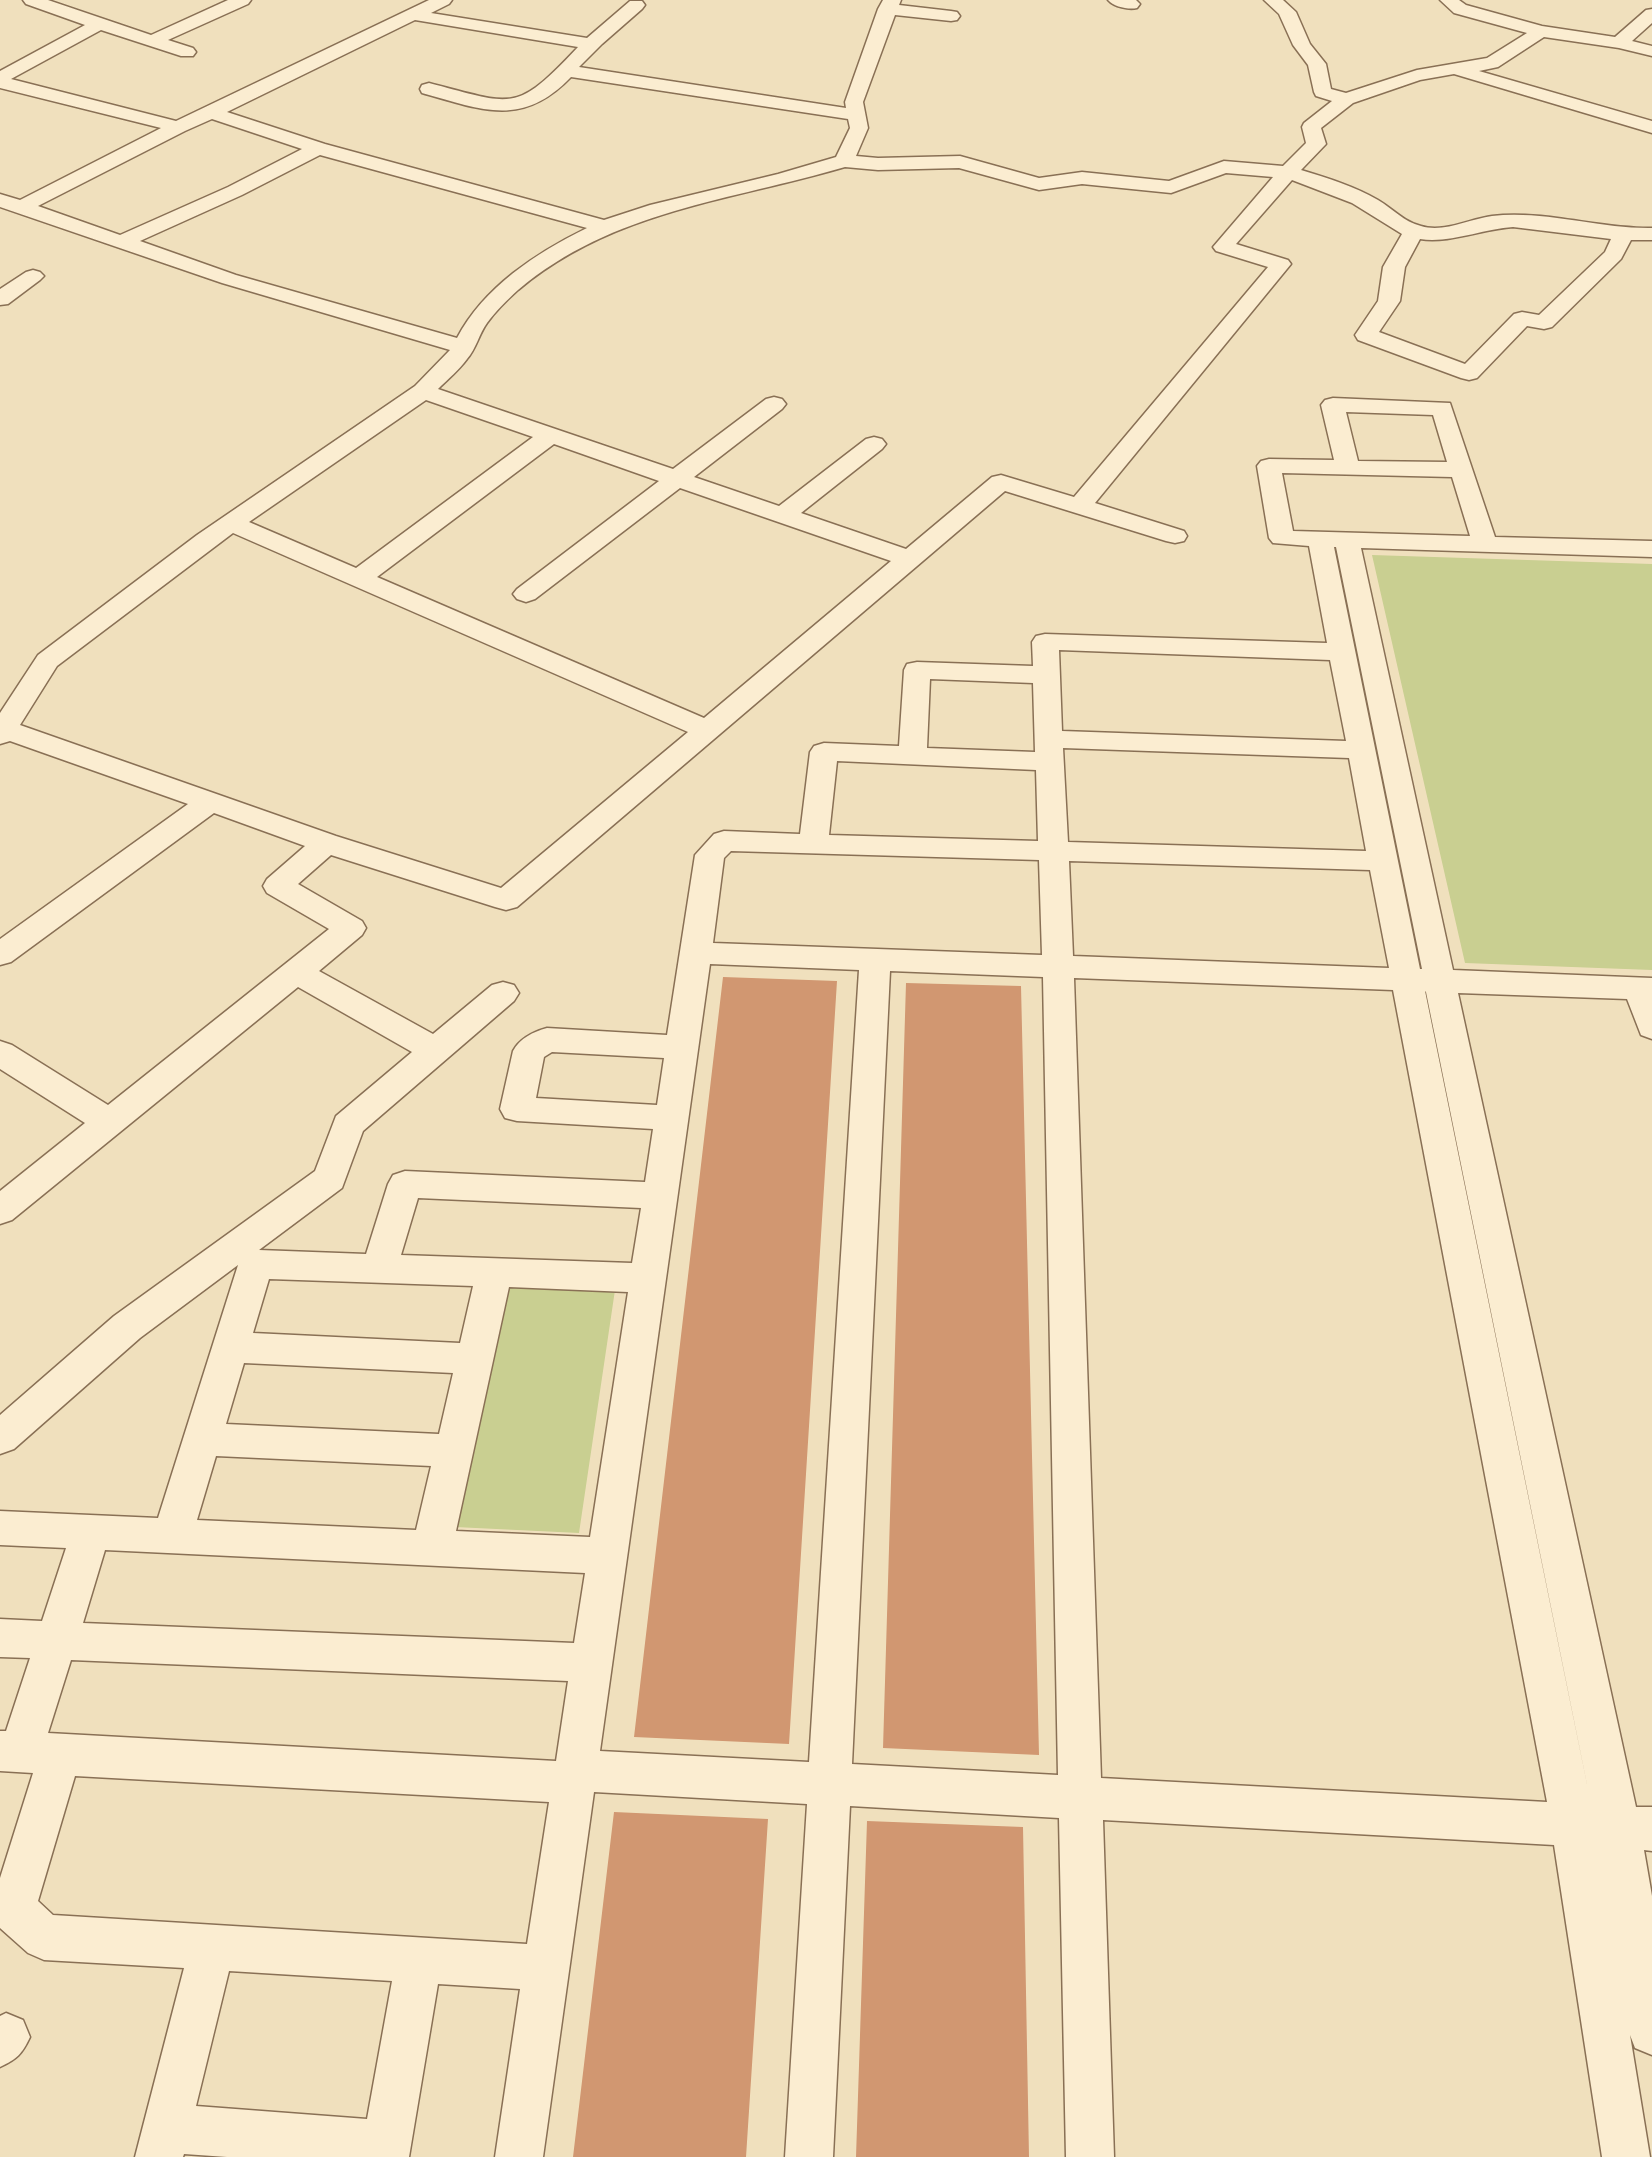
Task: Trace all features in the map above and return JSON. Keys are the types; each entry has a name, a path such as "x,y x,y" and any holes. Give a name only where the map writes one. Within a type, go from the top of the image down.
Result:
{"street":[{"path":"32,0 187,52"},
{"path":"151,40 242,0"},
{"path":"22,207 178,127 443,0"},
{"path":"1274,0 1287,12 1302,45 1317,64 1323,92 1346,99"},
{"path":"1449,0 1460,9 1541,31 1619,43 1652,51"},
{"path":"844,161 859,128 854,102 890,4 951,16"},
{"path":"429,89 481,102 514,106 532,101 568,71 591,44 636,5"},
{"path":"1619,43 1652,14"},
{"path":"413,15 591,44"},
{"path":"0,80 99,24"},
{"path":"1080,505 1281,264 1223,247 1288,172 1316,144 1311,127 1346,99 1417,75 1492,63 1541,31"},
{"path":"1455,69 1652,127"},
{"path":"568,71 857,115"},
{"path":"0,80 178,127"},
{"path":"211,113 318,148 605,227"},
{"path":"121,242 235,191 318,148"},
{"path":"1175,536 1001,482 506,900 326,843 2,732 47,662 231,523 423,391 459,355 477,321 510,286 563,248 605,227 657,208 784,179 844,161 878,164 960,162 1039,184 1082,178 1171,187 1224,167 1288,172 1352,195 1414,231 1441,234 1478,224 1510,221 1623,234 1652,234"},
{"path":"0,200 229,279 463,347"},
{"path":"1414,231 1394,267 1389,301 1366,335 1469,373 1522,319 1544,322 1614,255 1623,234"},
{"path":"0,299 33,276"},
{"path":"423,391 909,559"},
{"path":"526,594 774,404"},
{"path":"1348,467 1333,405 1442,408 1485,544"},
{"path":"359,578 551,435"},
{"path":"783,515 874,444"},
{"path":"1462,470 1269,466 1282,538 1652,549"},
{"path":"231,523 707,730"},
{"path":"1333,540 1342,652 1384,861 1423,981 1635,1828 1652,2031"},
{"path":"1333,540 1423,981 1573,1825 1626,2157"},
{"path":"1090,2157 1058,967 1045,642 1342,652"},
{"path":"912,756 917,670 1047,675"},
{"path":"813,844 824,752 912,756 1049,750 1362,750"},
{"path":"0,954 210,802"},
{"path":"519,2157 710,855 724,841 1384,861"},
{"path":"5,1198 109,1122 351,928 278,886 326,843"},
{"path":"696,953 1646,989 1652,1027"},
{"path":"809,2157 875,960"},
{"path":"296,972 435,1050"},
{"path":"0,1438 127,1327 330,1179 348,1125 503,993"},
{"path":"671,1118 517,1109 529,1052 547,1040 682,1047"},
{"path":"0,1053 109,1122"},
{"path":"379,1269 405,1184 660,1196"},
{"path":"172,1536 256,1264 648,1278"},
{"path":"432,1548 494,1273"},
{"path":"230,1347 475,1359"},
{"path":"202,1439 454,1451"},
{"path":"0,1528 608,1556"},
{"path":"91,1532 57,1641 27,1752 13,1909 44,1937 547,1968"},
{"path":"0,1638 592,1664"},
{"path":"27,1752 575,1777 829,1785 1635,1828"},
{"path":"212,1947 162,2143 386,2151 419,1960"}],"green space":[{"path":"1372,555 1652,564 1652,970 1465,963"},
{"path":"502,1285 615,1290 579,1533 455,1527"}],"building":[{"path":"723,977 837,981 789,1744 634,1737"},
{"path":"906,983 1021,986 1039,1755 883,1748"},
{"path":"614,1812 768,1819 746,2157 573,2157"},
{"path":"867,1821 1023,1827 1029,2157 856,2157"}]}
